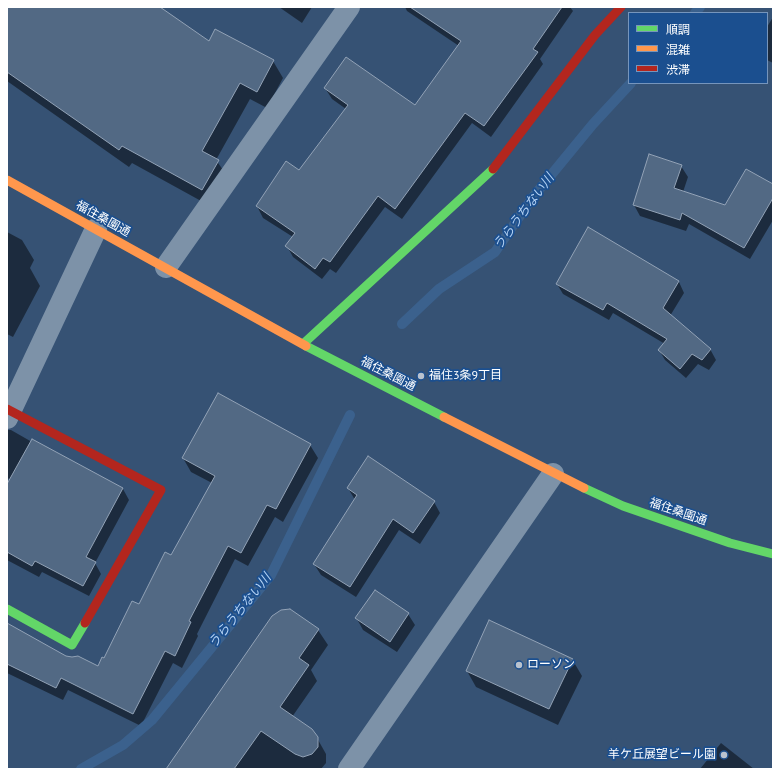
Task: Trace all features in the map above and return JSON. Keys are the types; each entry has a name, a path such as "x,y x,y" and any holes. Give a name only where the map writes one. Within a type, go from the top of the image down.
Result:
{"street":[{"path":"166,267 349,7"},
{"path":"303,344 488,175 595,35 621,7"},
{"name":"福住桑園通","path":"7,180 303,344 552,474 623,506 730,543 773,554"},
{"path":"7,609 72,645 161,490 8,413 96,229"},
{"path":"349,769 552,474"}],"building":[{"path":"7,7 160,7 209,41 215,29 274,60 257,92 240,83 202,151 219,160 202,190 122,146 119,150 7,72"},
{"path":"410,7 562,7 533,49 538,52 484,126 465,113 395,209 378,196 330,262 323,258 315,269 285,246 295,233 256,206 286,161 299,170 348,105 324,88 346,57 415,105 461,41"},
{"path":"649,154 682,165 674,188 725,205 746,169 773,184 773,198 744,248 682,213 680,220 633,205"},
{"path":"588,227 679,281 663,308 711,349 702,360 692,354 680,369 658,350 667,339 607,303 603,310 556,284"},
{"path":"218,393 311,444 276,509 267,505 241,553 228,546 189,621 191,622 175,656 165,651 133,714 61,678 56,688 7,664 7,623 66,656 78,656 98,666 102,657 104,658 132,601 139,604 165,552 171,555 215,476 182,458"},
{"path":"32,439 123,488 86,557 96,562 83,586 35,561 32,566 7,552 7,484"},
{"path":"368,456 435,501 413,533 393,519 350,587 313,564 357,495 347,488"},
{"path":"375,590 409,613 390,642 355,618"},
{"path":"290,609 319,629 299,658 309,665 280,707 312,729 318,737 318,747 312,754 303,757 295,754 261,731 234,769 166,769 272,616 281,610"},
{"name":"ローソン","path":"489,620 573,659 549,709 466,671"}],"waterway":[{"name":"うらうちない川","path":"696,12 700,7"},
{"name":"うらうちない川","path":"402,324 439,289 495,252 533,197 593,124 630,84"},
{"name":"うらうちない川","path":"81,769 123,745 152,720 271,575 350,415"}],"traffic: fast":[{"path":"303,344 493,169"},
{"path":"306,346 444,417"},
{"path":"584,488 623,506 730,543 773,554"},
{"path":"7,609 72,645 85,623"}],"traffic: slow":[{"path":"7,180 306,346"},
{"path":"444,417 584,488"}],"traffic: jam":[{"path":"493,169 595,35 621,7"},
{"path":"7,409 161,490 85,623"}],"place":[{"name":"福住3条9丁目","path":"421,376"},
{"name":"ローソン","path":"519,665"},
{"name":"羊ケ丘展望ビール園","path":"724,755"}]}
